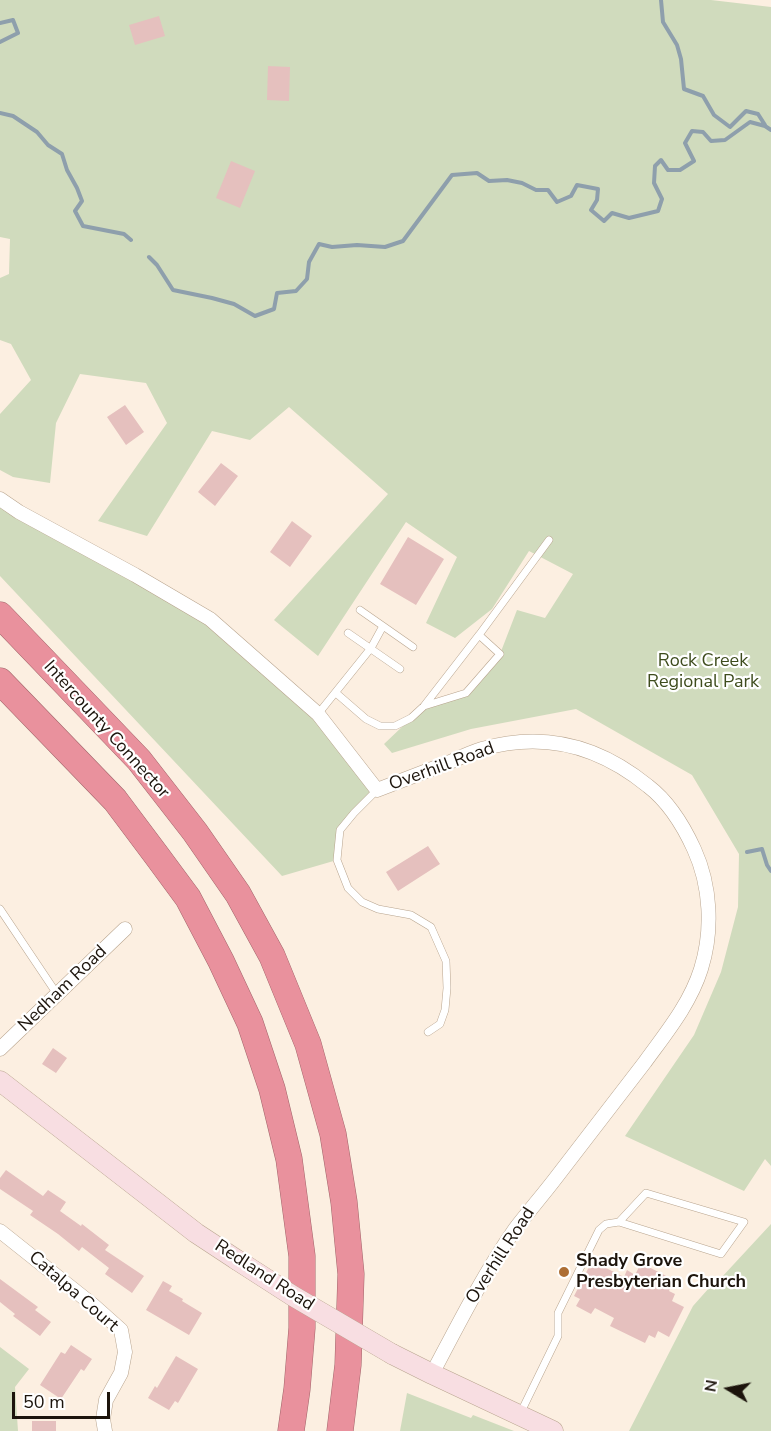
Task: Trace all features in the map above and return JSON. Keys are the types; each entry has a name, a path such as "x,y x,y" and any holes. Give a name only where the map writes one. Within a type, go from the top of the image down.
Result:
{"highway":[{"name":"Intercounty Connector","path":"0,615 139,760 238,894 277,967 308,1044 333,1134 344,1202 351,1275 348,1365 340,1431"},
{"path":"0,681 115,800 164,864 188,898 250,1023 272,1089 289,1159 302,1256 302,1328 291,1431"}],"main road":[{"name":"Redland Road","path":"0,1081 196,1233 293,1296 392,1354 553,1431"}],"street":[{"name":"Overhill Road","path":"0,499 19,512 210,619 318,714 377,790 483,749 512,743 562,744 580,747 619,764 655,791 680,821 698,859 708,902 709,925 704,957 693,987 672,1024 619,1097 515,1230 473,1296 432,1374"},
{"name":"Nedham Road","path":"0,1049 125,929"},
{"name":"Catalpa Court","path":"0,1231 121,1330 125,1352 122,1373 106,1400 103,1419 105,1431"}],"lane":[{"path":"336,693 366,719 380,726 395,726 411,718 424,706 549,540"},
{"path":"360,610 413,647"},
{"path":"318,714 371,648 382,626"},
{"path":"348,633 400,669"},
{"path":"424,706 466,693 500,654 479,635"},
{"path":"377,790 340,830 337,860 348,888 362,902 378,909 411,915 431,927 446,961 447,988 445,1010 440,1024 428,1032"},
{"path":"0,909 57,995"},
{"path":"519,1416 558,1335 558,1313 599,1230 606,1224 619,1222 721,1254 744,1222 646,1193 619,1222"}],"green space":[{"name":"Rock Creek Regional Park","path":"0,0 711,0 771,7 771,1166 765,1159 744,1191 625,1136 694,1035 721,972 738,907 739,854 692,775 576,709 471,729 392,753 384,744 424,706 466,693 500,654 517,610 545,618 573,574 529,551 492,609 455,638 426,623 457,557 406,522 318,656 274,620 388,494 289,407 250,440 212,431 147,536 98,521 167,423 146,383 80,374 56,423 50,483 13,477 0,470 0,414 31,380 11,344 0,340 0,278 9,274 10,239 0,237"},
{"path":"0,499 210,619 318,714 377,790 340,830 337,860 282,876 0,576"},
{"path":"771,1224 771,1431 629,1431 693,1306 709,1288 715,1290 721,1278"},
{"path":"0,1347 29,1369 15,1387 18,1431 0,1431"},
{"path":"407,1393 471,1418 473,1415 514,1431 400,1431"}],"building":[{"path":"159,16 165,36 135,45 129,25"},
{"path":"268,66 290,67 289,101 267,100"},
{"path":"231,161 255,171 240,208 216,198"},
{"path":"125,405 144,432 126,445 107,417"},
{"path":"221,463 238,476 215,506 198,492"},
{"path":"292,521 312,536 290,567 270,552"},
{"path":"408,537 444,559 416,605 380,584"},
{"path":"428,846 440,864 398,891 386,872"},
{"path":"53,1048 67,1058 56,1073 42,1064"},
{"path":"6,1170 43,1196 48,1190 66,1202 60,1211 81,1226 82,1224 109,1245 105,1250 144,1276 132,1293 105,1274 109,1268 82,1247 79,1251 30,1215 33,1211 0,1189 0,1178"},
{"path":"592,1261 624,1277 627,1270 635,1275 641,1263 674,1280 669,1291 675,1294 672,1301 684,1307 669,1337 658,1331 655,1338 649,1335 645,1343 610,1326 614,1318 595,1308 591,1314 576,1306 580,1299 574,1296"},
{"path":"0,1279 38,1307 35,1310 51,1322 40,1336 13,1316 15,1314 0,1302"},
{"path":"163,1281 172,1286 169,1291 202,1313 189,1335 146,1310"},
{"path":"71,1345 92,1359 84,1371 81,1369 61,1399 40,1385 61,1352 65,1354"},
{"path":"176,1356 198,1369 178,1403 175,1401 169,1410 148,1398 155,1386 157,1388"},
{"path":"32,1421 56,1421 56,1431 32,1431"}],"waterway":[{"path":"661,0 663,22 677,45 681,59 684,89 703,96 714,115 730,127 746,111 758,114 765,125"},
{"path":"0,23 13,20 18,33 0,42"},
{"path":"0,113 13,116 37,132 48,145 62,154 82,201 75,211 83,226 124,234 131,240"},
{"path":"149,257 173,290 234,304 255,316 274,309 277,293 296,291 307,279 309,262 319,244 332,247 357,245 385,247 403,241 452,175 477,173 489,181 507,180 522,183 536,190 548,190 557,202 571,196 577,185 598,189 597,200 591,210 604,221 612,213 629,218 658,211 662,199 654,183 655,166 661,160 668,170 680,170 694,161 685,143 692,131 703,132 711,141 725,140 750,122 771,130"},
{"path":"747,852 762,849 771,871"}],"place":[{"name":"Shady Grove Presbyterian Church","path":"564,1272"}]}
